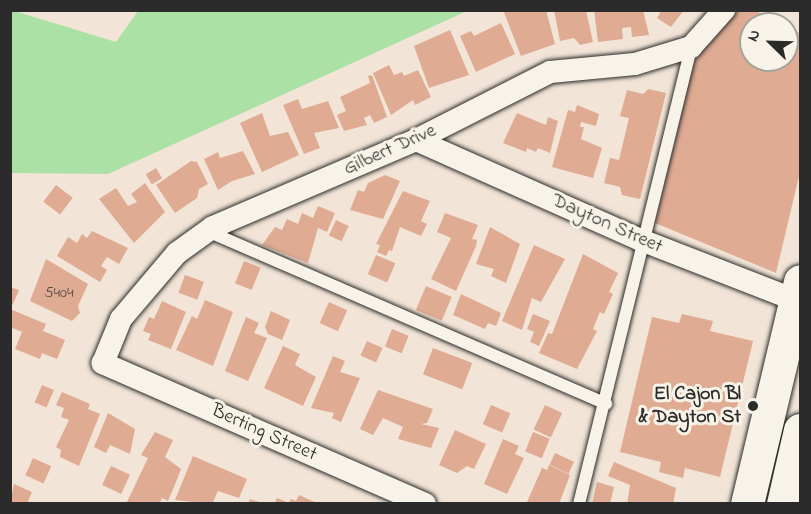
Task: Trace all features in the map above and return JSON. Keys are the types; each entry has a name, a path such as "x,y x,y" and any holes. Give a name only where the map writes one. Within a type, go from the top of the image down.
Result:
{"main road":[{"path":"747,504 799,294"},
{"path":"783,504 796,468 801,430"}],"street":[{"path":"691,47 724,10"},
{"name":"Gilbert Drive","path":"103,363 121,319 151,280 177,253 207,231 416,140 550,72 635,64 691,47"},
{"name":"Dayton Street","path":"416,140 641,240 767,292 799,294"},
{"name":"Berting Street","path":"103,363 425,504"}],"lane":[{"path":"579,504 606,404 641,240 691,47"},
{"path":"207,231 606,404"}],"green space":[{"path":"11,10 116,42 138,11 467,11 108,174 11,173"}],"building":[{"path":"503,10 546,10 555,44 521,56"},
{"path":"554,10 586,10 593,42 580,45 574,38 560,41"},
{"path":"594,10 643,10 649,35 632,37 631,27 622,28 623,39 598,42"},
{"path":"662,10 684,10 671,27 657,18"},
{"path":"736,10 758,12 739,12 739,72 799,72 800,33 800,172 776,273 655,223 694,61"},
{"path":"501,23 515,54 476,72 460,36 471,31 474,36"},
{"path":"450,30 469,75 429,88 414,46"},
{"path":"389,65 394,75 402,72 404,76 418,70 431,97 415,105 413,100 391,115 373,73"},
{"path":"372,75 387,117 374,123 370,115 364,118 367,125 344,131 337,115 346,111 340,97 370,83 368,76"},
{"path":"648,89 666,93 640,199 622,195 620,187 604,183 610,158 619,160 629,118 620,116 627,90 643,94"},
{"path":"298,99 302,109 328,101 339,128 314,133 320,148 304,154 283,105"},
{"path":"577,105 599,114 596,126 581,122 580,127 584,127 581,139 602,148 593,178 552,167 568,110 575,112"},
{"path":"262,113 270,136 288,132 299,155 262,172 240,123"},
{"path":"517,113 546,125 548,117 558,121 550,153 538,148 536,152 527,148 526,152 503,143"},
{"path":"243,151 255,174 232,181 218,190 204,159 218,152 220,158"},
{"path":"191,161 197,162 208,184 199,189 197,198 175,213 156,185"},
{"path":"156,168 162,178 152,184 146,174"},
{"path":"385,175 400,181 383,219 350,210 358,190 364,192 368,183"},
{"path":"145,183 165,212 134,243 99,199 116,188 128,206 137,202 131,194"},
{"path":"56,185 73,198 60,214 43,202"},
{"path":"403,191 430,201 421,221 427,224 421,236 400,227 392,251 389,250 386,256 377,252 380,245 376,244"},
{"path":"318,206 335,213 327,232 318,228 308,263 262,245 275,227 282,230 287,219 298,224 302,213 313,218"},
{"path":"445,213 478,225 472,239 477,240 476,246 456,291 431,279 451,238 437,232"},
{"path":"336,220 349,226 342,241 329,235"},
{"path":"490,227 520,244 506,283 491,276 494,269 476,264"},
{"path":"92,231 128,248 119,264 107,257 101,266 107,270 100,282 57,256 68,237 77,243 82,234 87,238"},
{"path":"534,245 565,259 541,302 532,298 522,330 502,321"},
{"path":"583,254 618,273 609,292 613,294 604,314 600,312 593,329 597,331 577,369 539,353 548,333 552,334"},
{"path":"376,255 395,263 387,283 368,274"},
{"path":"46,259 88,284 78,306 80,313 72,321 30,301"},
{"path":"244,261 261,268 252,290 235,283"},
{"path":"185,275 204,282 197,300 179,293"},
{"path":"426,286 452,297 442,321 416,310"},
{"path":"10,287 19,290 13,304 10,303"},
{"path":"461,294 501,313 496,326 488,323 485,329 453,315"},
{"path":"205,300 233,312 213,366 176,350 192,316 197,319"},
{"path":"162,301 186,312 171,349 148,340 151,334 143,331 149,317 154,319"},
{"path":"329,302 347,310 338,331 320,323"},
{"path":"10,309 46,324 43,331 65,340 57,359 42,353 40,359 15,349 22,332 10,327"},
{"path":"271,311 290,320 282,340 268,334 265,327"},
{"path":"533,314 550,321 539,346 530,342 534,332 527,329"},
{"path":"682,314 713,321 710,331 753,341 720,477 685,468 683,478 659,472 661,462 620,452 652,317 679,323"},
{"path":"246,317 259,323 254,333 267,338 248,381 225,371"},
{"path":"392,329 409,336 402,353 385,347"},
{"path":"367,341 383,348 376,363 360,356"},
{"path":"283,346 300,354 295,365 316,377 303,406 264,388"},
{"path":"433,348 472,363 462,389 423,374"},
{"path":"333,356 345,361 340,372 360,378 341,422 332,418 334,413 311,408"},
{"path":"42,385 54,390 47,408 35,402"},
{"path":"378,390 433,409 427,423 421,424 439,428 431,448 398,439 403,427 383,418 373,435 360,429"},
{"path":"62,392 90,404 88,409 100,414 79,466 60,457 61,450 56,447 69,420 61,417 64,408 56,405"},
{"path":"491,405 510,413 502,433 483,424"},
{"path":"545,405 562,413 551,438 534,429"},
{"path":"108,413 135,429 130,454 110,445 106,453 94,447"},
{"path":"455,430 486,444 474,469 467,466 457,473 439,465"},
{"path":"155,432 173,440 165,457 181,469 176,482 168,501 162,498 159,504 126,504 148,458 141,455"},
{"path":"533,432 550,439 542,458 525,451"},
{"path":"503,439 519,446 515,454 524,458 507,494 484,484"},
{"path":"555,453 574,462 569,474 550,465"},
{"path":"193,456 247,479 239,498 218,491 212,504 175,500"},
{"path":"33,458 51,466 44,483 25,475"},
{"path":"614,462 676,488 673,504 627,504 630,485 608,476"},
{"path":"549,465 570,475 559,504 527,502 542,468 547,470"},
{"path":"111,466 130,475 121,494 102,485"},
{"path":"597,482 614,487 610,504 592,504"},
{"path":"14,484 32,492 27,504 10,504"},
{"path":"299,495 319,504 274,504 277,498 289,503 291,499 296,501"},
{"path":"250,499 262,503 262,504 248,504"}],"place":[{"name":"El Cajon Bl & Dayton St","path":"753,406"}]}
